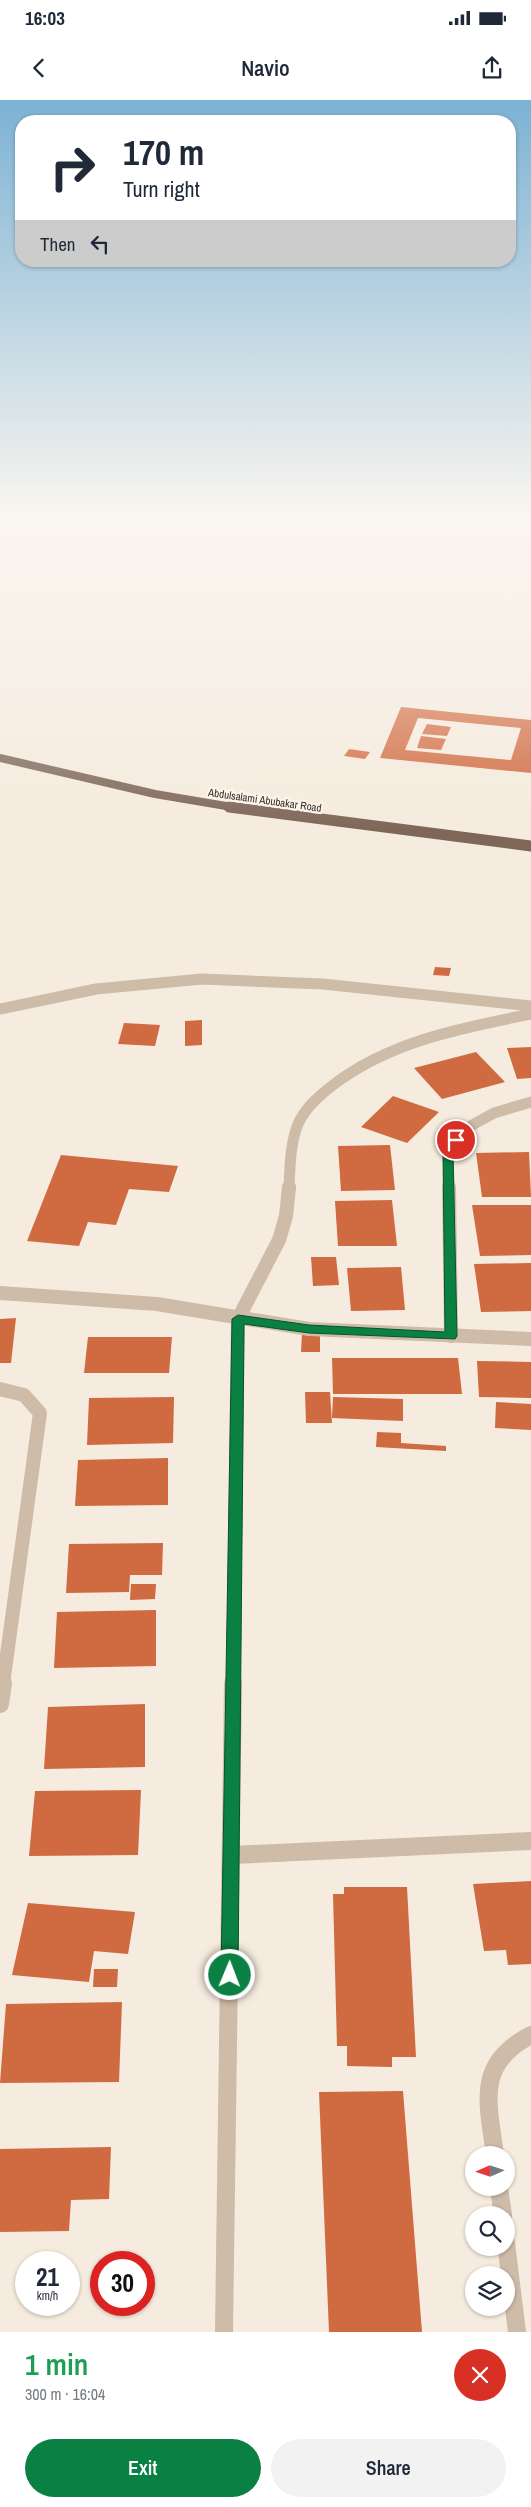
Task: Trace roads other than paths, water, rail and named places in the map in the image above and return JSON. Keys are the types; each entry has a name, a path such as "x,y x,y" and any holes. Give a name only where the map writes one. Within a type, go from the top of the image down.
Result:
{"main road":[{"name":"Abdulsalami Abubakar Road","path":"0,758 155,794 219,806 531,846"}],"street":[{"path":"0,1009 96,989 202,979 323,984 531,1006"},
{"path":"224,2332 238,1319 259,1281 283,1227 296,1130 310,1104 345,1073 398,1047 442,1033 531,1014"},
{"path":"451,1336 448,1151 465,1129 494,1113 531,1102"},
{"path":"0,1293 157,1304 238,1319 317,1330 531,1339"},
{"path":"0,1389 13,1390 32,1398 40,1413 0,1704"},
{"path":"232,1856 531,1842"},
{"path":"494,2146 487,2089 493,2063 514,2042 531,2036"},
{"path":"508,2256 518,2332"}]}
